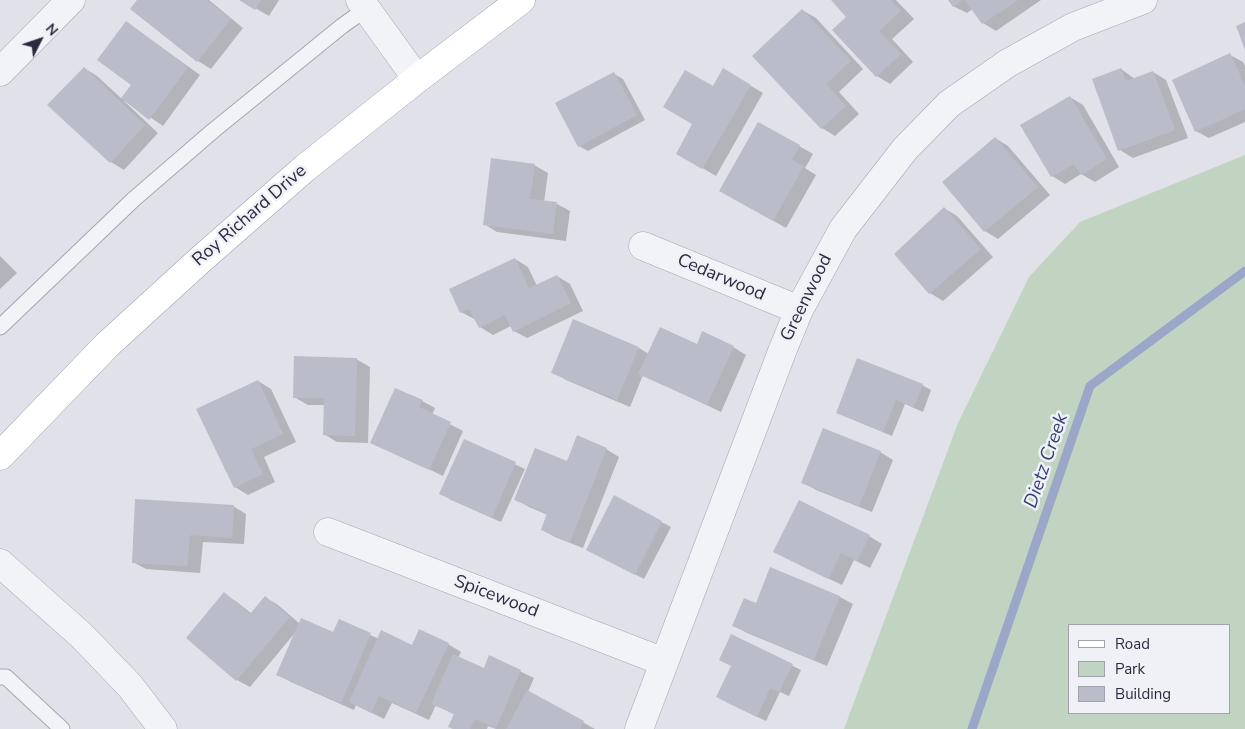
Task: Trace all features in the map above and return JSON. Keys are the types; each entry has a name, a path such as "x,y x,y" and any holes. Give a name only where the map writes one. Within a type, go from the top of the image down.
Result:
{"main road":[{"name":"Roy Richard Drive","path":"0,456 108,345 199,261 305,168 521,0"}],"street":[{"path":"0,72 71,0"},
{"name":"Greenwood","path":"639,729 782,349 799,310 843,229 905,149 950,104 1008,63 1073,26 1126,3"},
{"path":"363,4 417,79"},
{"name":"Cedarwood","path":"643,246 799,310"},
{"name":"Spicewood","path":"328,532 664,662"},
{"path":"0,563 82,636 130,686 163,729"}],"lane":[{"path":"0,327 127,206 214,130 342,26 363,4"},
{"path":"0,677 6,678 62,729"}],"green space":[{"path":"1245,155 1245,729 844,729 958,423 1029,277 1080,222"}],"building":[{"path":"137,0 207,0 231,19 197,62 130,9"},
{"path":"239,0 261,0 255,10"},
{"path":"831,0 891,0 901,11 879,31 901,54 876,77 832,30 846,17"},
{"path":"948,0 962,0 953,7"},
{"path":"965,0 1018,0 982,24"},
{"path":"802,9 851,61 826,84 846,106 821,129 752,56"},
{"path":"126,21 188,67 149,120 121,98 131,85 97,60"},
{"path":"1245,22 1245,50 1236,26"},
{"path":"1230,53 1245,86 1245,109 1195,132 1172,80"},
{"path":"84,67 145,125 110,163 47,105"},
{"path":"723,68 751,85 702,169 676,154 692,124 663,107 685,70 713,86"},
{"path":"1121,68 1126,81 1153,71 1175,130 1118,151 1092,79"},
{"path":"614,72 637,115 578,147 555,103"},
{"path":"1070,96 1107,159 1081,175 1074,164 1051,177 1020,125"},
{"path":"758,122 800,145 792,160 804,166 773,221 719,191"},
{"path":"995,137 1038,187 984,232 942,182"},
{"path":"491,158 535,164 530,199 557,202 553,234 483,225"},
{"path":"944,207 981,249 929,294 894,254"},
{"path":"515,258 529,288 557,275 571,303 513,332 505,315 479,328 469,309 460,313 449,289"},
{"path":"573,319 639,347 617,400 551,373"},
{"path":"660,327 697,344 702,331 734,346 707,405 638,374"},
{"path":"294,356 357,358 355,436 323,435 324,398 293,398"},
{"path":"857,358 923,384 914,407 896,400 883,432 836,413"},
{"path":"258,380 283,434 251,449 263,474 234,488 196,409"},
{"path":"395,388 423,400 419,407 451,422 429,470 370,443"},
{"path":"823,428 881,451 859,506 801,483"},
{"path":"577,435 607,448 570,542 541,530 547,513 514,500 535,448 567,461"},
{"path":"464,439 516,462 492,518 439,494"},
{"path":"614,495 662,521 635,575 586,550"},
{"path":"135,499 234,505 232,538 190,535 187,566 132,563"},
{"path":"799,500 870,535 857,561 841,553 828,579 773,552"},
{"path":"770,567 840,596 814,660 732,626 744,598 756,603"},
{"path":"224,592 250,614 265,596 290,617 236,681 186,638"},
{"path":"301,618 333,632 339,619 371,633 341,703 276,675"},
{"path":"419,629 449,643 416,713 379,696 371,713 349,702 381,630 412,645"},
{"path":"731,634 793,664 779,692 770,688 757,717 716,697 731,666 719,660"},
{"path":"453,654 484,668 489,655 521,670 496,728 475,719 470,729 453,729 448,727 454,714 431,704"},
{"path":"527,690 584,721 580,729 506,729"}],"waterway":[{"name":"Dietz Creek","path":"972,729 1090,386 1245,271"}]}
